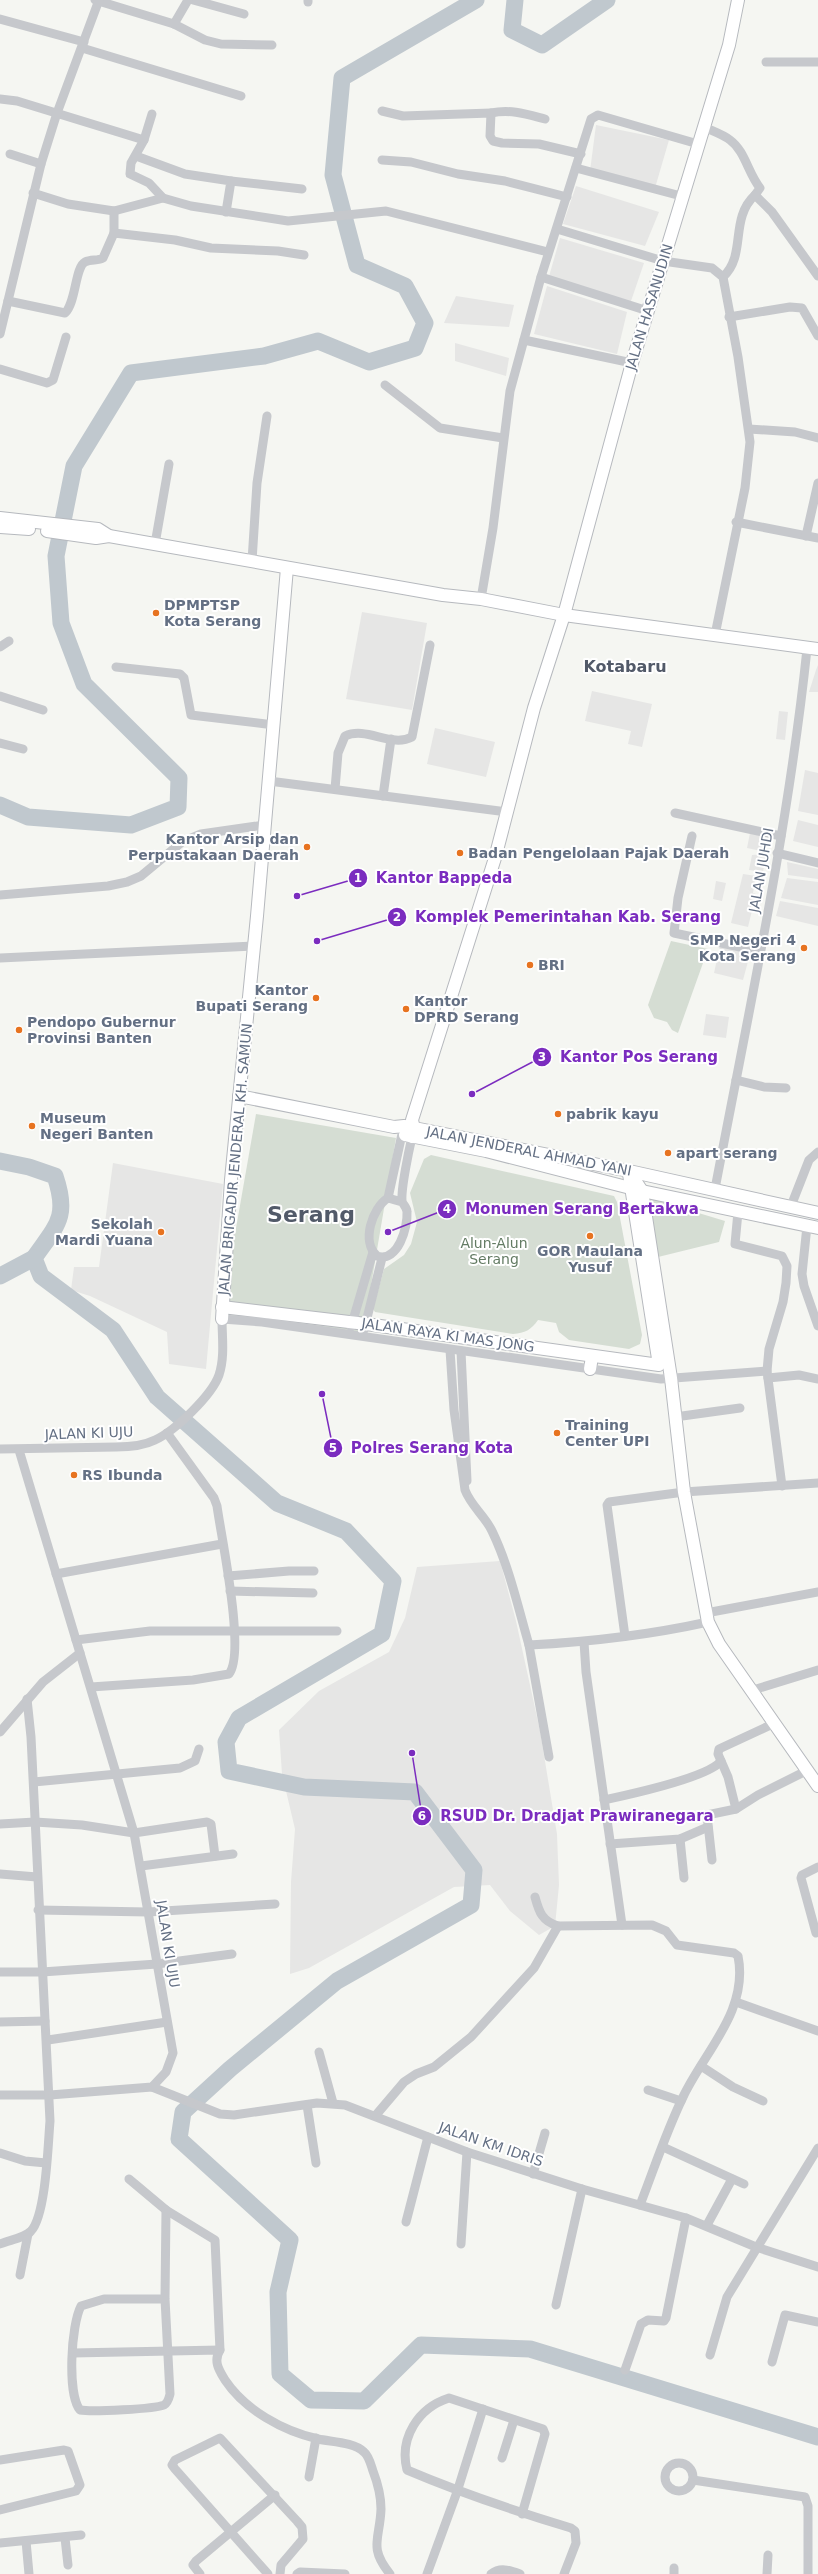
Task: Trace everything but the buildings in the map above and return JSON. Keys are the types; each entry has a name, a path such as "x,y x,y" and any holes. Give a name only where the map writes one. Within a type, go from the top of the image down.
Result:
{"main road":[{"name":"JALAN HASANUDIN","path":"407,1129 495,858 534,708 564,615 632,364 681,196 704,128 729,44 738,0"},
{"path":"0,518 37,526 88,533 98,529 109,536 443,595 481,599 564,615 812,649"},
{"path":"0,527 37,526"},
{"name":"JALAN BRIGADIR JENDERAL KH. SAMUN","path":"222,1313 239,1096 269,781 287,568"},
{"name":"JALAN JENDERAL AHMAD YANI","path":"239,1096 629,1171 818,1213"},
{"name":"JALAN JENDERAL AHMAD YANI","path":"407,1129 637,1190 812,1227"},
{"path":"629,1171 637,1190 653,1295 671,1378 684,1492 707,1618 719,1644 753,1690 818,1786"},
{"path":"222,1313 352,1322 659,1366 653,1295"},
{"path":"590,1369 592,1357"}],"street":[{"path":"0,334 41,164 57,113 83,45 98,0 174,24 205,40 222,44 272,45"},
{"path":"174,24 188,0"},
{"path":"193,0 244,14"},
{"path":"0,19 241,96"},
{"path":"766,62 818,62"},
{"path":"1,101 17,101 144,140"},
{"path":"382,111 403,116 491,114 505,111 522,112 545,119"},
{"path":"152,114 144,140 131,163 130,174 149,183 163,198"},
{"path":"491,114 490,136 493,141 539,144 581,154"},
{"path":"481,599 494,528 503,438 510,391 548,252 568,197 591,119 598,115 698,144"},
{"path":"704,128 729,139 736,145 752,179 760,188 743,209 732,269 723,277"},
{"path":"10,154 41,164"},
{"path":"136,156 185,174 302,189"},
{"path":"382,160 411,162 458,174 505,181 568,197"},
{"path":"576,168 681,196"},
{"path":"226,212 231,181"},
{"path":"33,193 68,204 114,211 163,198 191,206 288,221 386,211 548,252"},
{"path":"755,195 772,212 818,276"},
{"path":"8,301 65,313 70,308 80,267 86,261 104,258 114,233 114,211"},
{"path":"557,229 663,260 712,268 723,277 750,442 745,488 736,522 714,635"},
{"path":"114,233 175,240 211,248 304,255"},
{"path":"541,277 648,311"},
{"path":"729,317 790,307 802,308 818,336"},
{"path":"0,369 47,383 52,380 66,337"},
{"path":"524,340 632,364"},
{"path":"385,385 440,428 503,438"},
{"path":"252,561 257,483 267,416"},
{"path":"749,429 795,432 818,438"},
{"path":"155,544 169,464"},
{"path":"806,536 818,483"},
{"path":"736,522 818,538"},
{"path":"0,647 9,641"},
{"path":"335,789 338,753 345,736 362,734 402,742 412,737 430,645"},
{"name":"JALAN JUHDI","path":"715,1189 797,742 812,649"},
{"path":"116,667 180,674 184,678 191,715 274,725"},
{"path":"0,696 43,710"},
{"path":"383,796 391,739"},
{"path":"0,743 23,749"},
{"path":"269,781 507,812"},
{"path":"675,814 780,836"},
{"path":"0,895 108,886 127,882 141,876 182,842 201,834 264,825"},
{"path":"692,836 678,898 674,933 759,951"},
{"path":"777,853 818,863"},
{"path":"0,958 254,946"},
{"path":"736,1080 764,1086 786,1088"},
{"path":"382,1258 373,1252 369,1241 376,1208 388,1198 407,1129"},
{"path":"363,1337 382,1258 395,1251 400,1244 407,1214 402,1202 407,1129"},
{"path":"791,1206 809,1160 818,1152"},
{"path":"388,1198 402,1202"},
{"path":"738,1212 735,1244 782,1256 787,1266 784,1302 769,1348 768,1374 782,1486"},
{"path":"812,1227 802,1274 804,1286 818,1326"},
{"path":"349,1334 373,1252"},
{"name":"JALAN RAYA KI MAS JONG","path":"222,1313 262,1322 450,1350 590,1369 671,1378 768,1374 799,1375 818,1379"},
{"name":"JALAN KI UJU","path":"0,1449 19,1450 134,1446 156,1440 171,1430 207,1395 214,1385 222,1363 222,1313"},
{"path":"450,1350 454,1410 465,1490 468,1499 492,1530 513,1589 529,1645 549,1757"},
{"path":"461,1351 462,1400 469,1475 465,1490"},
{"path":"675,1417 740,1408"},
{"path":"91,1687 193,1680 230,1674 234,1666 234,1629 230,1591 214,1498 171,1430"},
{"name":"JALAN KI UJU","path":"19,1450 91,1687 134,1834 141,1866 173,2053 171,2063 158,2082 152,2087"},
{"path":"625,1636 608,1503 684,1492 818,1483"},
{"path":"56,1574 222,1544"},
{"path":"228,1576 289,1571 314,1571"},
{"path":"230,1591 313,1593"},
{"path":"529,1645 584,1642 667,1631 707,1618 818,1592"},
{"path":"76,1640 150,1631 234,1629 337,1631"},
{"path":"584,1642 586,1672 622,1925"},
{"path":"0,1732 43,1682 80,1653"},
{"path":"753,1690 818,1670"},
{"path":"0,2244 28,2234 35,2226 38,2216 46,2163 50,2095 48,2040 45,2021 38,1910 34,1782 27,1699"},
{"path":"736,1809 728,1777 721,1762 719,1749 775,1723"},
{"path":"34,1782 180,1768 195,1761 199,1749"},
{"path":"604,1800 664,1785 713,1769 721,1762"},
{"path":"712,1860 707,1815 736,1809 758,1795 808,1770"},
{"path":"0,1824 35,1822 82,1825 134,1834 207,1822 211,1824 215,1856"},
{"path":"610,1844 680,1839 708,1827"},
{"path":"680,1839 684,1878"},
{"path":"141,1866 233,1854"},
{"path":"816,1933 801,1878 802,1875 818,1867"},
{"path":"0,1874 37,1877"},
{"path":"535,1897 543,1918 547,1923 558,1926 660,1926 677,1945 734,1953 738,1960 736,2002 720,2036 681,2101 640,2205"},
{"path":"38,1910 148,1912 275,1904"},
{"path":"376,2115 404,2082 416,2074 434,2067 456,2052 471,2037 534,1968 558,1926"},
{"path":"0,1972 42,1972 157,1964 232,1954"},
{"path":"736,2002 818,2031"},
{"path":"0,2022 45,2021"},
{"path":"48,2040 167,2022"},
{"path":"319,2052 333,2103"},
{"path":"701,2066 733,2087 763,2101"},
{"path":"0,2095 50,2095 152,2087"},
{"name":"JALAN KM IDRIS","path":"152,2087 220,2114 243,2115 307,2104 333,2103 376,2115 467,2152 533,2174 707,2225 756,2247 818,2267"},
{"path":"648,2090 681,2101"},
{"path":"307,2104 316,2162"},
{"path":"533,2174 545,2132"},
{"path":"406,2222 428,2137"},
{"path":"663,2147 744,2184"},
{"path":"710,2356 727,2297 756,2247 818,2148"},
{"path":"461,2244 467,2152"},
{"path":"0,2153 25,2161 46,2163"},
{"path":"129,2179 166,2210 215,2240 220,2350 216,2358 220,2372 243,2400 277,2424 316,2438 354,2446 367,2454 379,2487 381,2508 376,2550 381,2563 390,2574"},
{"path":"707,2225 732,2179"},
{"path":"556,2305 582,2189"},
{"path":"165,2298 104,2299 81,2306 75,2320 73,2353 74,2398 80,2410 85,2411 163,2406 167,2403 170,2394 165,2298 166,2210"},
{"path":"625,2370 641,2324 648,2320 664,2321 666,2318 686,2218"},
{"path":"20,2276 28,2234"},
{"path":"772,2362 785,2315 818,2322"},
{"path":"73,2353 220,2350"},
{"path":"522,2514 544,2432 539,2426 514,2420 449,2398 442,2400 419,2418 411,2427 407,2438 405,2462 407,2470 457,2492 522,2514 575,2531 576,2543 564,2574"},
{"path":"427,2574 457,2492 483,2409"},
{"path":"502,2458 514,2420"},
{"path":"264,2573 175,2470 172,2465 175,2460 220,2438 274,2496 302,2527 304,2534 303,2539 281,2565 280,2574"},
{"path":"309,2477 316,2438"},
{"path":"0,2460 64,2450 68,2451 72,2458 80,2485 76,2491 0,2510"},
{"path":"693,2480 805,2497 808,2506 808,2574"},
{"path":"200,2574 193,2563 274,2496"},
{"path":"0,2543 65,2538 81,2535"},
{"path":"65,2538 68,2565"},
{"path":"26,2541 29,2574"},
{"path":"767,2574 768,2555"},
{"path":"490,2574 497,2570 505,2569 520,2574"},
{"path":"297,2574 300,2572 343,2573"}],"shaded area":[{"path":"596,125 669,140 655,188 590,171"},
{"path":"576,186 659,212 645,246 563,224"},
{"path":"560,238 644,263 630,304 548,280"},
{"path":"547,286 627,312 617,354 534,334"},
{"path":"456,296 514,305 509,327 444,323"},
{"path":"455,343 509,358 506,376 455,361"},
{"path":"362,612 427,623 412,710 346,699"},
{"path":"818,665 818,692 809,692 816,670"},
{"path":"592,691 652,704 642,747 628,744 631,731 585,721"},
{"path":"779,711 788,712 785,740 776,739"},
{"path":"435,728 495,742 486,777 427,764"},
{"path":"805,770 818,773 818,815 798,811"},
{"path":"798,820 818,825 818,847 793,841"},
{"path":"750,833 763,837 761,851 747,848"},
{"path":"766,854 763,872 749,870 752,855"},
{"path":"787,862 818,869 818,879 788,875"},
{"path":"743,874 756,876 753,893 756,894 748,927 731,923"},
{"path":"787,878 818,882 818,905 781,898"},
{"path":"716,881 726,883 722,901 713,899"},
{"path":"780,901 818,908 818,926 776,916"},
{"path":"720,946 750,954 743,980 714,973"},
{"path":"706,1014 729,1017 726,1038 703,1035"},
{"name":"Sekolah Mardi Yuana","path":"113,1163 223,1184 206,1369 169,1364 167,1332 90,1296 71,1290 74,1267 99,1267"},
{"path":"500,1561 516,1621 540,1731 557,1834 559,1885 555,1926 539,1935 510,1911 490,1885 454,1887 309,1968 290,1974 291,1882 295,1829 282,1774 279,1730 319,1691 389,1652 405,1618 417,1567"}],"green space":[{"path":"671,941 708,949 678,1033 672,1030 667,1022 654,1018 648,1005"},
{"path":"256,1114 396,1138 362,1338 221,1314"},
{"name":"Alun-Alun Serang","path":"431,1155 614,1196 617,1202 642,1335 640,1344 629,1349 569,1340 559,1332 556,1323 538,1320 527,1330 521,1333 513,1334 375,1312 373,1309 384,1269 404,1255 411,1244 417,1222 410,1193 424,1159"},
{"path":"649,1198 725,1221 719,1242 654,1258"}],"waterway":[{"path":"0,805 28,817 131,825 178,807 179,778 84,684 61,623 56,556 74,466 131,373 264,356 318,341 369,362 415,348 425,323 405,286 357,265 333,175 342,78 476,0"},
{"path":"515,0 512,30 542,45 607,0"},
{"path":"0,1161 29,1167 55,1176 61,1201 61,1211 49,1237 34,1258 41,1276 113,1330 157,1397 277,1503 346,1531 393,1581 382,1634 239,1718 226,1742 229,1771 304,1787 415,1792 474,1870 471,1905 337,1981 230,2069 183,2112 179,2139 290,2240 278,2292 280,2374 311,2400 364,2401 421,2345 530,2349 818,2437"},
{"path":"0,1276 34,1258"}],"place":[{"name":"DPMPTSP Kota Serang","path":"156,613"},
{"name":"Kantor Arsip dan Perpustakaan Daerah","path":"307,847"},
{"name":"Badan Pengelolaan Pajak Daerah","path":"460,853"},
{"name":"Kantor Bappeda","path":"297,896"},
{"name":"Komplek Pemerintahan Kab. Serang","path":"317,941"},
{"name":"SMP Negeri 4 Kota Serang","path":"804,948"},
{"name":"BRI","path":"530,965"},
{"name":"Kantor Bupati Serang","path":"316,998"},
{"name":"Kantor DPRD Serang","path":"406,1009"},
{"name":"Pendopo Gubernur Provinsi Banten","path":"19,1030"},
{"name":"Kantor Pos Serang","path":"472,1094"},
{"name":"pabrik kayu","path":"558,1114"},
{"name":"Museum Negeri Banten","path":"32,1126"},
{"name":"apart serang","path":"668,1153"},
{"name":"Sekolah Mardi Yuana","path":"161,1232"},
{"name":"Monumen Serang Bertakwa","path":"388,1232"},
{"name":"GOR Maulana Yusuf","path":"590,1236"},
{"name":"Polres Serang Kota","path":"322,1394"},
{"name":"Training Center UPI","path":"557,1433"},
{"name":"RS Ibunda","path":"74,1475"},
{"name":"RSUD Dr. Dradjat Prawiranegara","path":"412,1753"}],"district":[{"name":"Kotabaru","path":"625,666"},
{"name":"Serang","path":"311,1214"}]}
